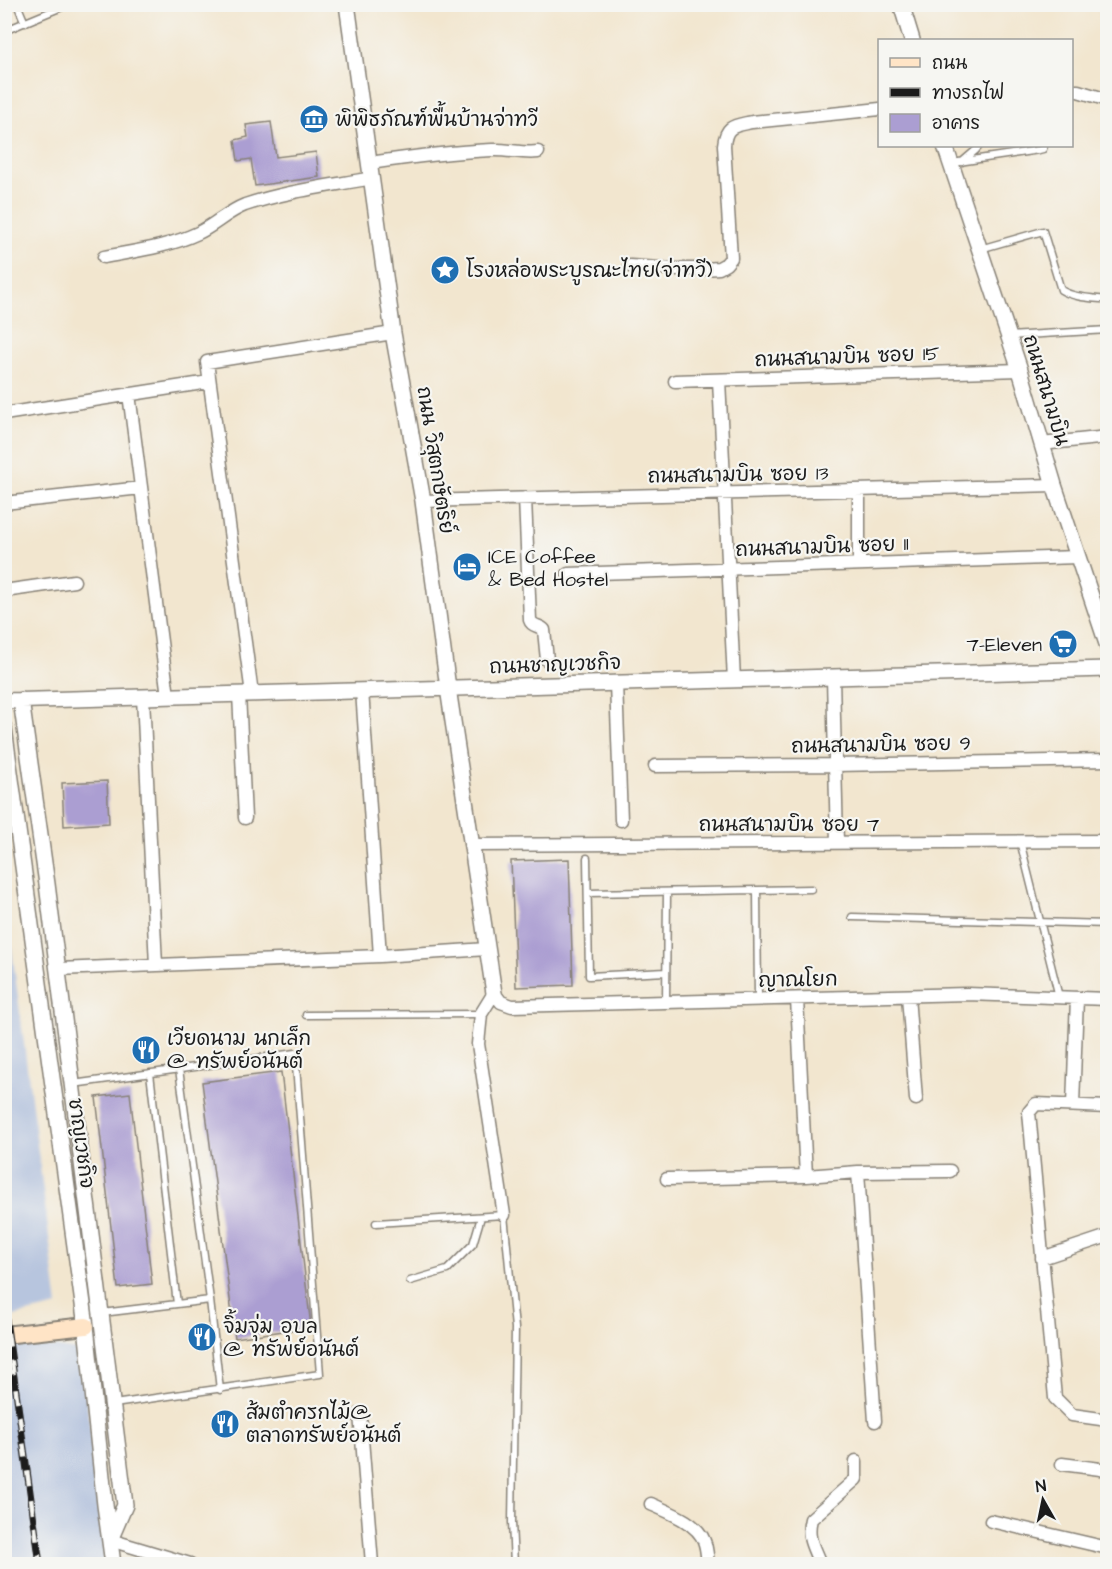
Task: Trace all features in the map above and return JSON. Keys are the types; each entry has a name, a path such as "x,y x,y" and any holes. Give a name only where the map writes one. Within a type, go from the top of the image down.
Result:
{"main road":[{"path":"4,1335 86,1326"}],"street":[{"name":"ถนน วิสุตกษัตริย์","path":"347,4 393,333 423,501 448,688 494,993"},
{"path":"901,4 912,39"},
{"path":"1073,91 1107,100"},
{"path":"630,266 674,269 719,268 731,258 724,145 728,129 735,125 752,122 878,109"},
{"name":"ถนนสนามบิน","path":"946,147 957,163 980,249 1107,646"},
{"path":"104,258 171,243 200,232 232,211 258,201 371,170 447,153 488,150 538,152"},
{"path":"244,818 246,694 207,362 393,333"},
{"name":"ถนนสนามบิน ซอย 15","path":"675,381 1020,370"},
{"path":"719,380 734,680"},
{"path":"4,414 209,382"},
{"path":"129,394 168,696"},
{"path":"1041,444 1107,437"},
{"name":"ถนนสนามบิน ซอย 13","path":"423,501 1054,485"},
{"path":"4,503 141,488"},
{"path":"859,490 859,564"},
{"path":"525,498 530,620 533,625 544,630 548,660"},
{"name":"ถนนสนามบิน ซอย 11","path":"568,574 1078,557"},
{"path":"4,591 74,581"},
{"name":"ถนนชาญเวชกิจ","path":"4,701 1107,669"},
{"path":"833,677 837,843"},
{"path":"616,683 621,820"},
{"path":"362,690 380,956"},
{"path":"143,697 156,965"},
{"path":"21,700 73,1084 125,1505 110,1540 190,1564"},
{"name":"ชาญเวชกิจ","path":"4,728 86,1326 113,1564"},
{"name":"ถนนสนามบิน ซอย 9","path":"655,766 1107,760"},
{"name":"ถนนสนามบิน ซอย 7","path":"471,846 1107,841"},
{"path":"58,969 380,956 487,949"},
{"path":"494,993 481,1014 478,1044 504,1215"},
{"name":"ญาณโยก","path":"494,993 501,1002 512,1006 967,994 1107,999"},
{"path":"908,996 915,1099"},
{"path":"1073,1106 1077,998"},
{"path":"796,999 806,1176"},
{"path":"1107,1107 1036,1104 1029,1112 1055,1398 1072,1415 1107,1420"},
{"path":"667,1179 950,1171"},
{"path":"858,1172 875,1421"},
{"path":"1042,1258 1107,1239"},
{"path":"86,1326 103,1319"},
{"path":"360,1414 372,1564"},
{"path":"820,1564 810,1542 808,1529 811,1520 856,1479 856,1461"},
{"path":"1062,1464 1107,1470"},
{"path":"651,1504 698,1530 704,1541 708,1564"},
{"path":"991,1521 1107,1548"}],"lane":[{"path":"4,8 14,4 25,23"},
{"path":"4,31 69,4"},
{"path":"957,163 978,147"},
{"path":"957,163 1039,150 1044,147"},
{"path":"980,249 1042,231 1062,290 1066,293 1107,300"},
{"path":"1008,336 1107,330"},
{"path":"1020,842 1059,997"},
{"path":"587,858 589,976 666,972"},
{"path":"588,893 812,889"},
{"path":"758,890 758,1000"},
{"path":"666,1002 667,891"},
{"path":"852,917 1107,924"},
{"path":"306,1015 481,1014"},
{"path":"73,1084 295,1053 320,1374 113,1404"},
{"path":"179,1069 220,1390"},
{"path":"150,1073 177,1304"},
{"path":"376,1223 504,1215 515,1328 512,1522 514,1564"},
{"path":"410,1281 447,1270 473,1244 481,1216"},
{"path":"103,1319 177,1304 210,1300"}],"shaded area":[{"path":"4,889 58,1306 5,1318 4,1318"},
{"path":"4,1344 77,1351 83,1371 108,1564 5,1564"}],"building":[{"path":"271,122 276,157 316,152 319,177 255,186 251,159 238,161 235,140 248,137 246,125"},
{"path":"107,781 109,823 64,826 62,783"},
{"path":"569,859 573,985 516,987 511,861"},
{"path":"281,1072 311,1327 235,1338 202,1082"},
{"path":"130,1093 152,1284 118,1288 96,1097"}],"railway":[{"path":"4,1305 40,1564"}],"place":[{"name":"พิพิธภัณฑ์พื้นบ้านจ่าทวี","path":"314,119"},
{"name":"โรงหล่อพระบูรณะไทย(จ่าทวี)","path":"445,270"},
{"name":"ICE Coffee & Bed Hostel","path":"467,567"},
{"name":"7-Eleven","path":"1063,644"},
{"name":"เวียดนาม นกเล็ก @ ทรัพย์อนันต์","path":"146,1050"},
{"name":"จิ้มจุ่ม อุบล @ ทรัพย์อนันต์","path":"202,1337"},
{"name":"ส้มตำครกไม้@ ตลาดทรัพย์อนันต์","path":"225,1424"}]}
